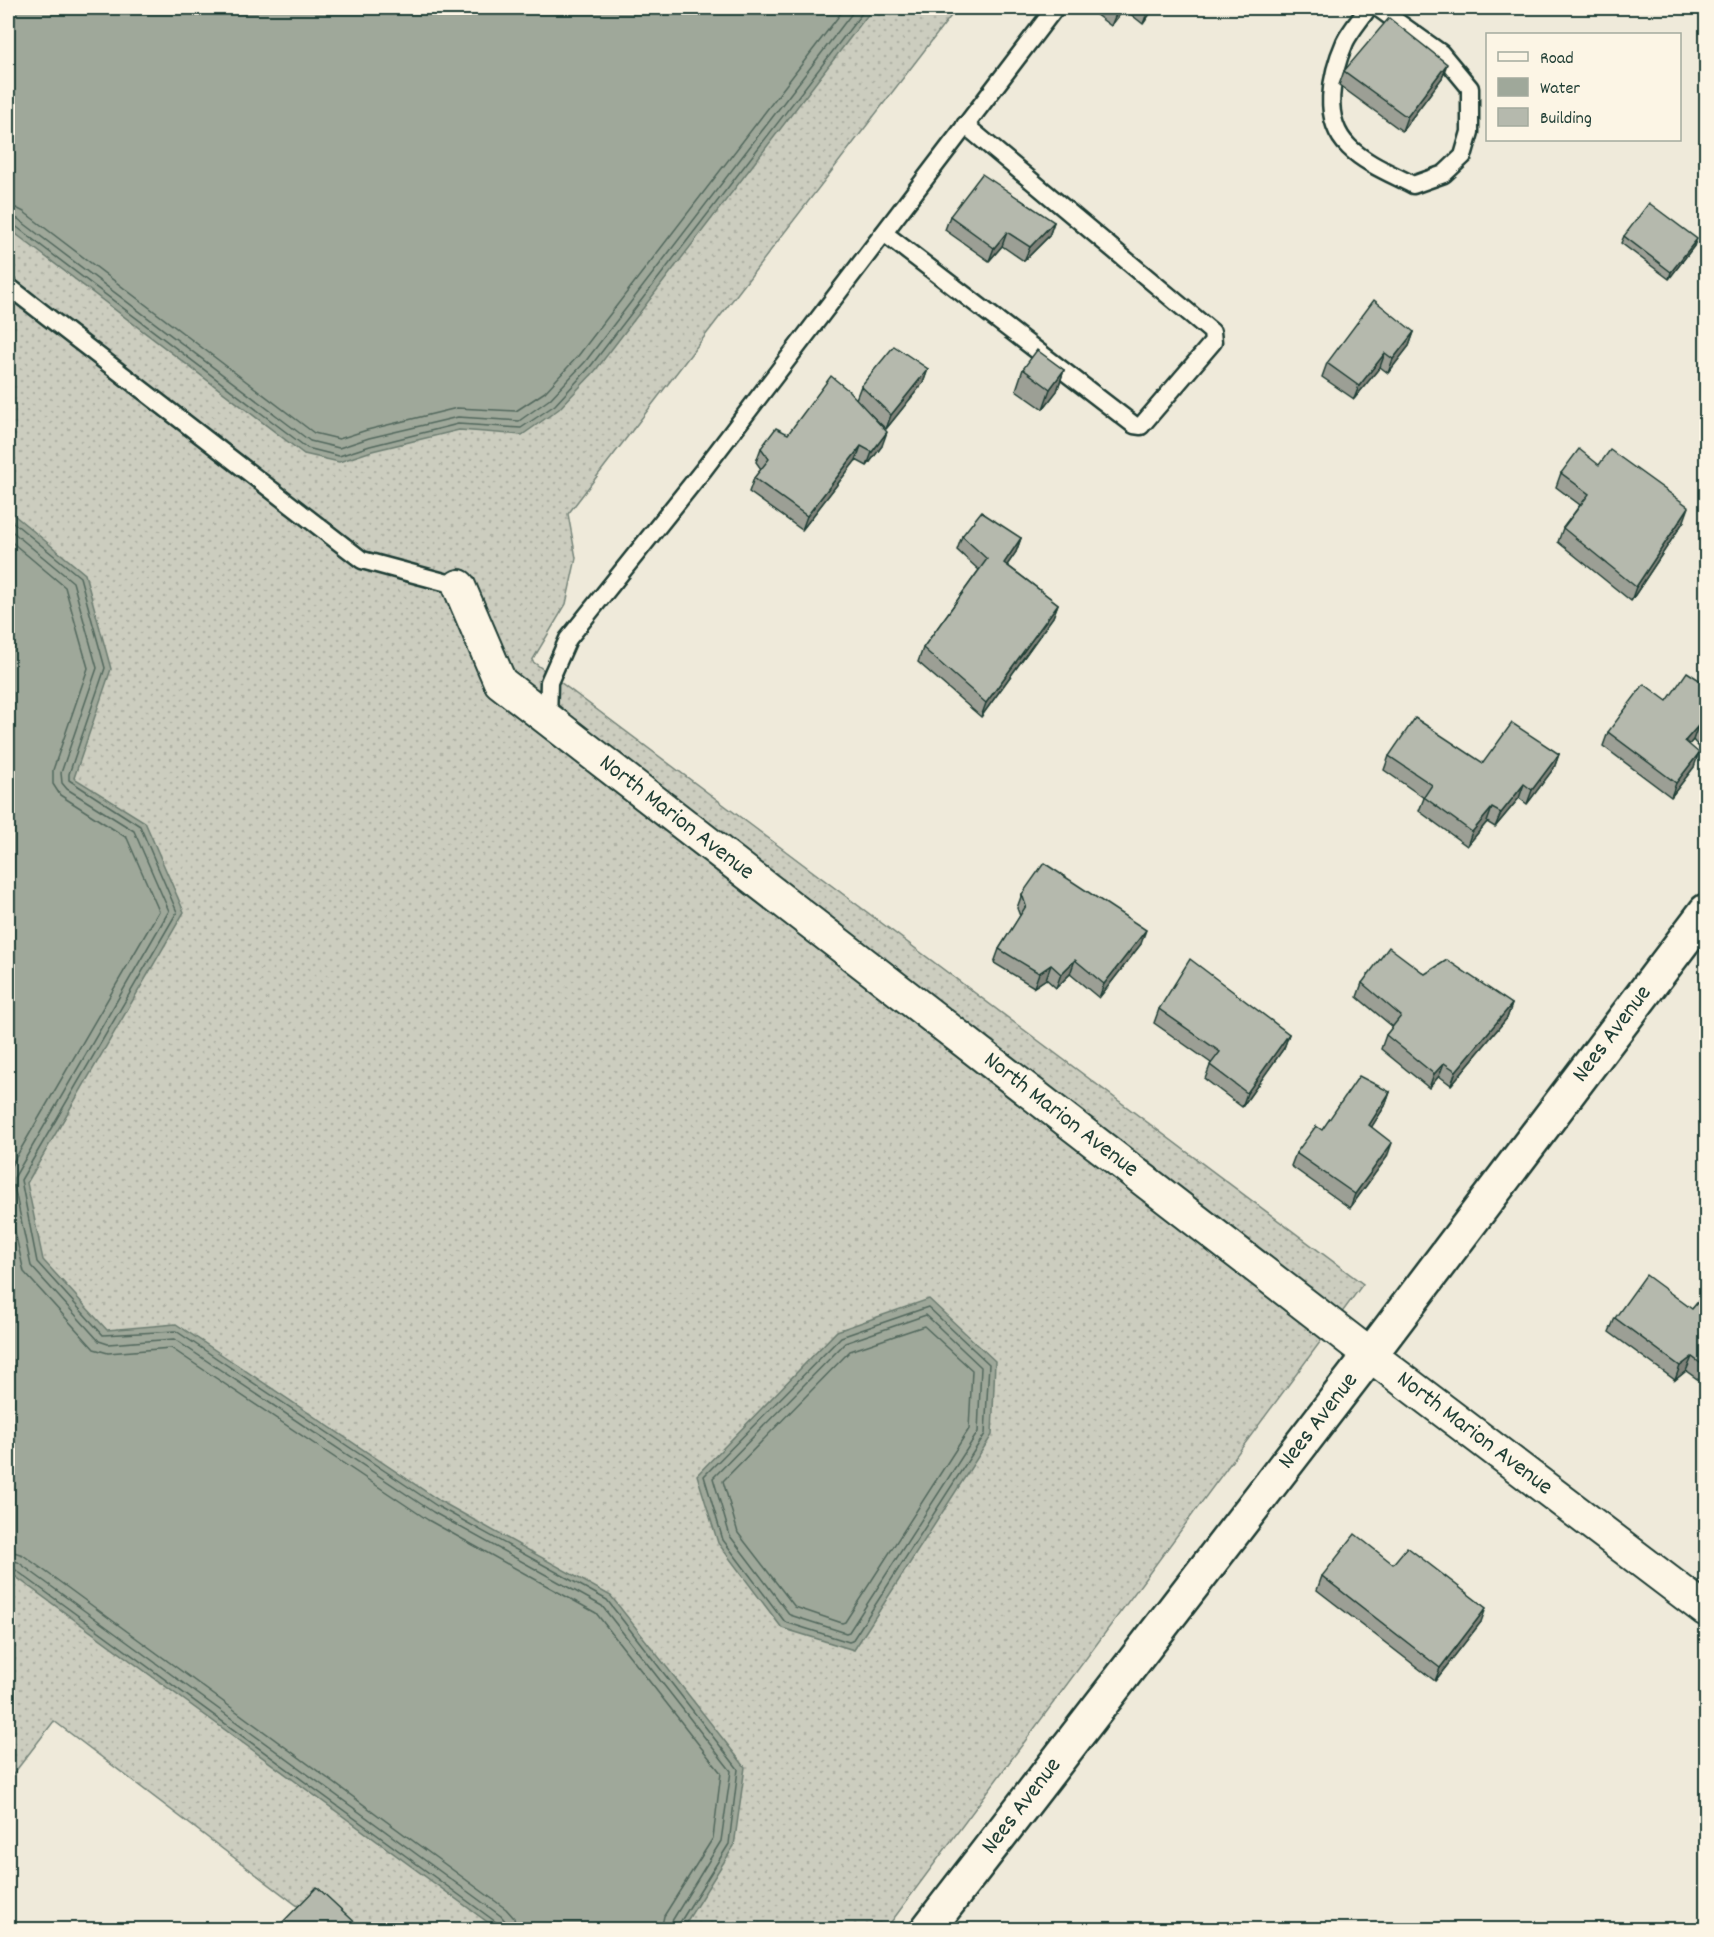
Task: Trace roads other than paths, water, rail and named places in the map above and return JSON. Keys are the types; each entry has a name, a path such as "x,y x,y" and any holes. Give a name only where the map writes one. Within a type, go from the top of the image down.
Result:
{"main road":[{"name":"Nees Avenue","path":"927,1929 1370,1355 1707,911"}],"street":[{"name":"North Marion Avenue","path":"459,586 500,682 1370,1355 1707,1610"}],"lane":[{"path":"548,720 549,682 568,639 704,469 1055,8"},
{"path":"1368,8 1346,41 1334,73 1330,97 1336,131 1350,148 1385,171 1413,185 1444,174 1463,156 1470,132 1470,88 1441,52 1378,8"},
{"path":"884,233 1134,425 1141,426 1213,342 1212,332 965,125"},
{"path":"8,286 362,560 459,586"}],"water":[{"path":"8,8 873,8 595,371 559,409 522,435 459,430 372,451 339,462 304,454 8,228"},
{"path":"8,510 85,574 111,669 74,778 145,822 184,912 27,1183 43,1260 107,1330 176,1324 440,1501 611,1596 745,1767 734,1846 682,1929 497,1929 8,1571"},
{"path":"929,1299 995,1361 992,1435 854,1650 782,1628 718,1543 697,1475 837,1331"}]}
